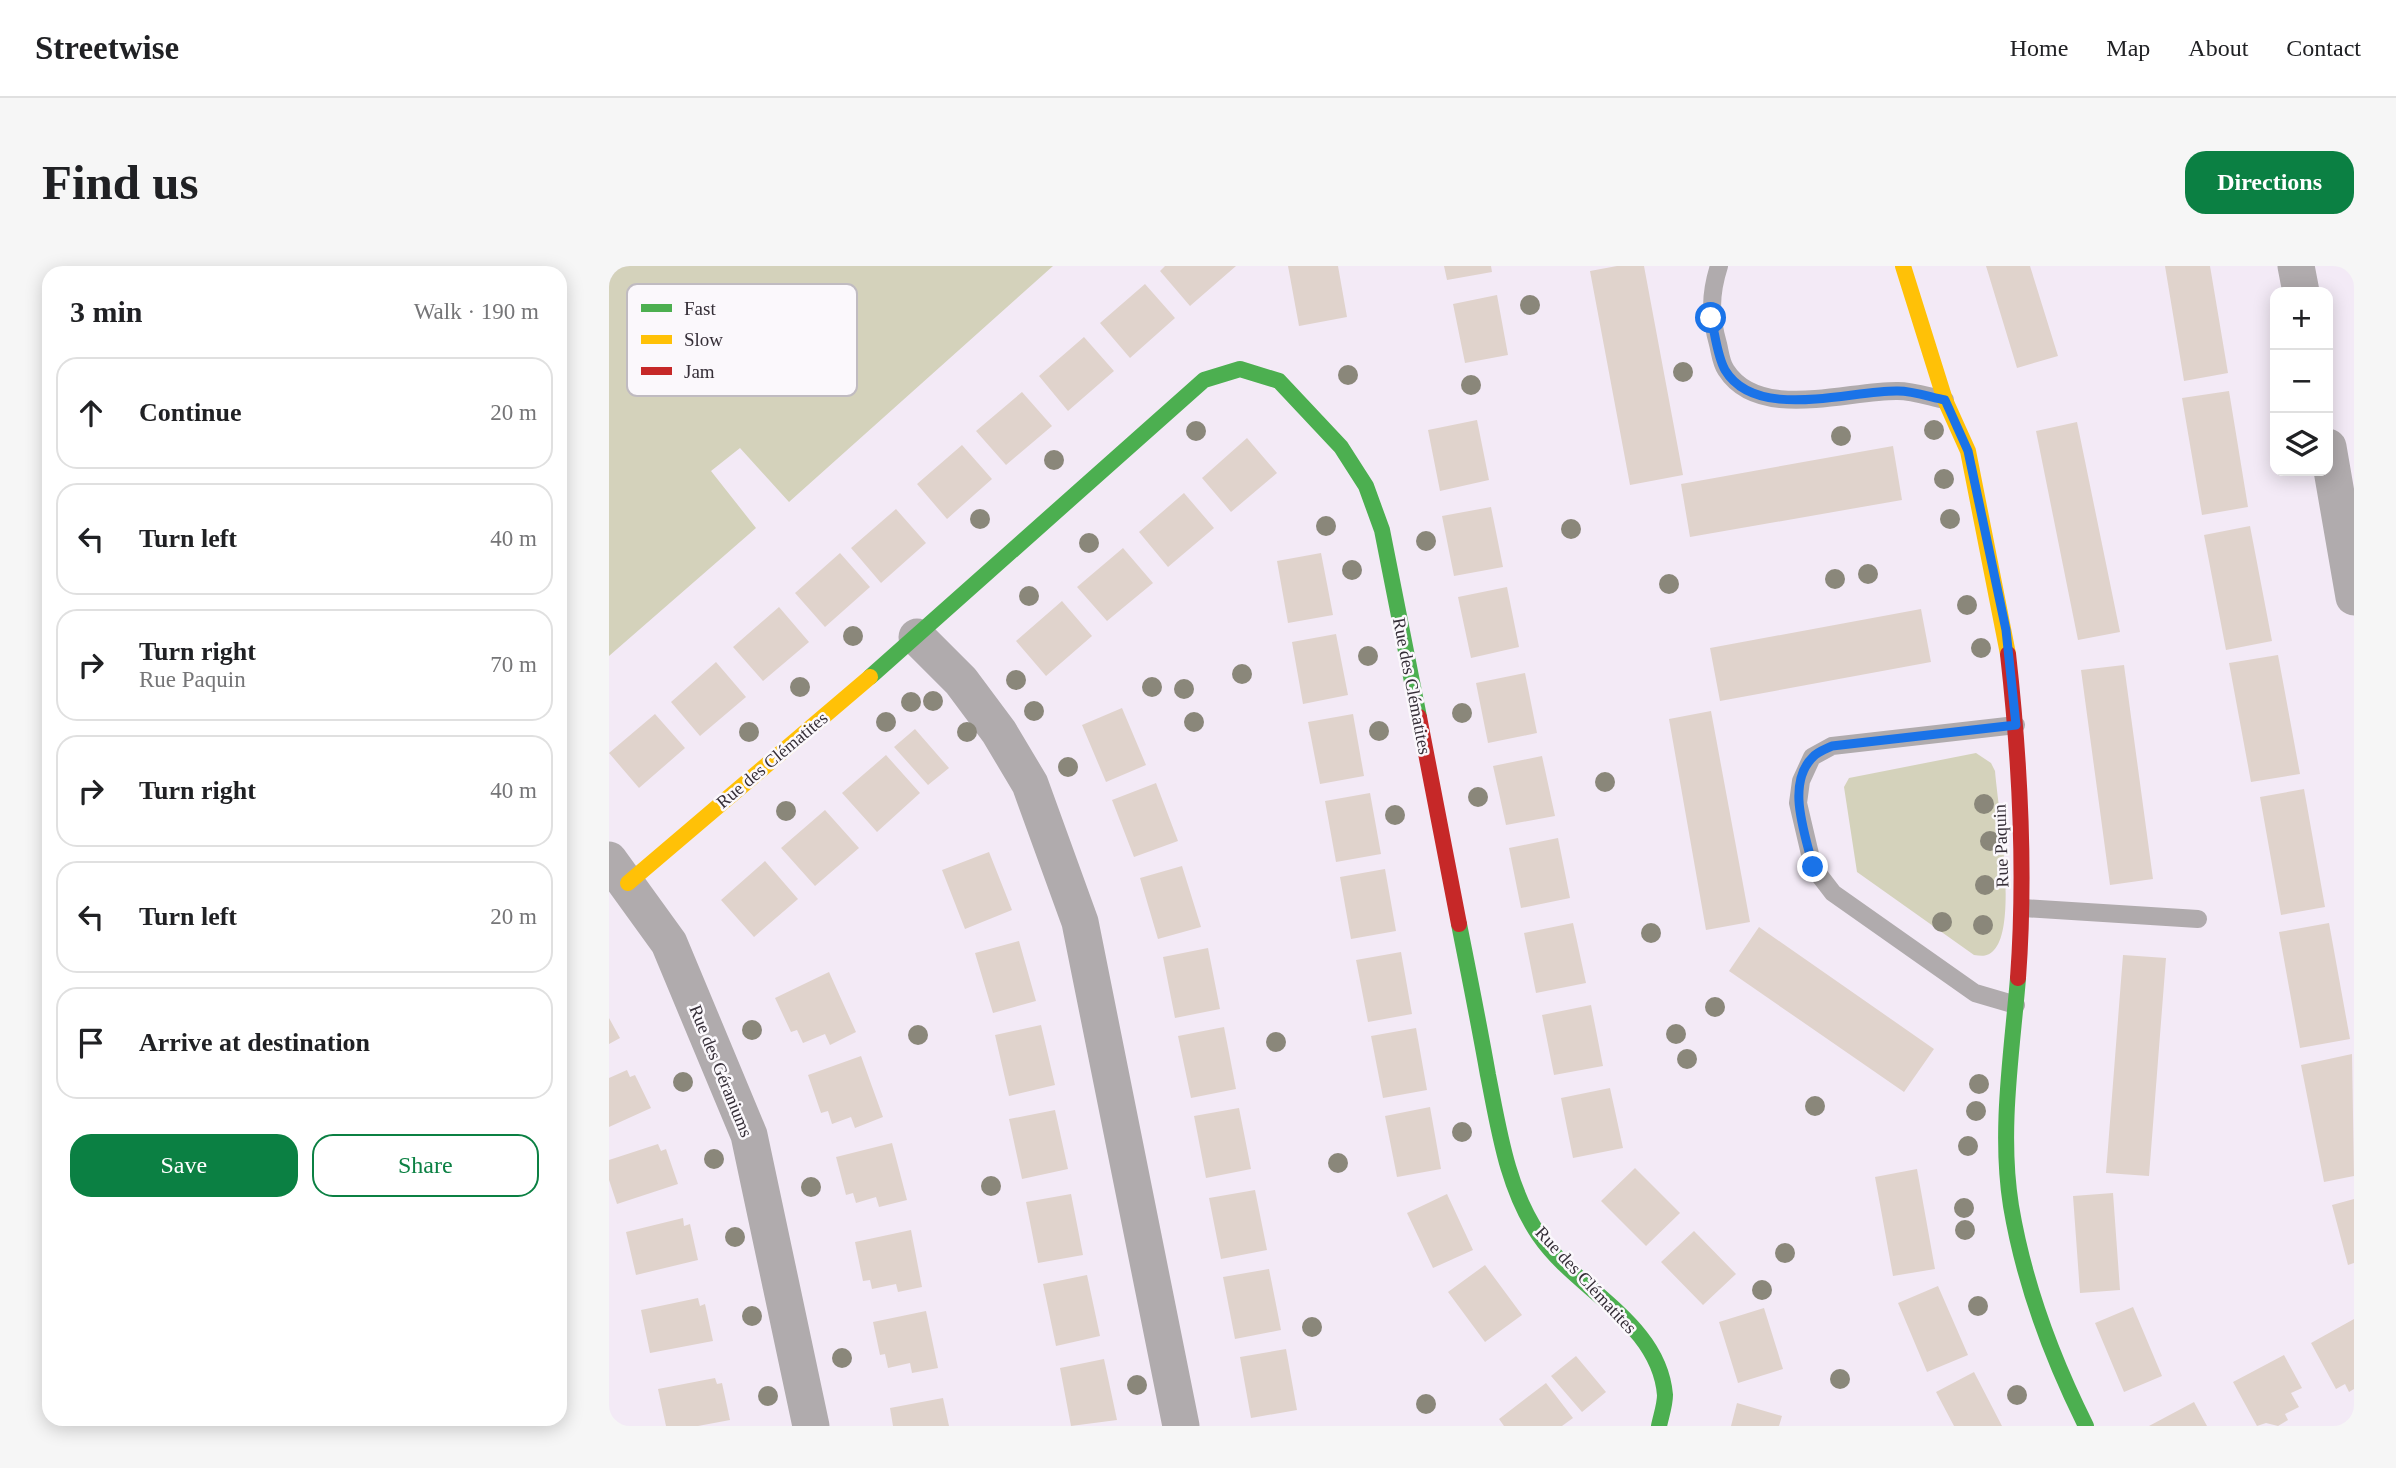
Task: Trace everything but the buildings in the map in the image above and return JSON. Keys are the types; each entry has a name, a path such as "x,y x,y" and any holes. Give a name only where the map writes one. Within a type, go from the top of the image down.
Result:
{"street":[{"name":"Rue Paquin","path":"1903,266 1945,400 1968,451 2006,630 2016,725 2023,908 2007,1123 2011,1204 2032,1299 2066,1386 2086,1426"},
{"path":"2296,266 2300,287"},
{"name":"Rue des Clématites","path":"618,872 917,638 1204,380 1240,369 1279,381 1341,447 1366,486 1382,530 1503,1149 1517,1198 1542,1239 1650,1348 1667,1387 1659,1426"},
{"path":"2333,475 2354,597"},
{"path":"917,638 961,681 999,732 1024,774 1080,922 1181,1426"},
{"name":"Rue des Géraniums","path":"618,872 669,943 749,1135 811,1426"}],"lane":[{"path":"1719,266 1713,284 1711,318 1725,370 1747,391 1781,399 1843,398 1898,391 1945,400"},
{"path":"2016,725 1832,746 1812,757 1801,781 1798,803 1813,867 1833,893 1976,993 2016,1006"},
{"path":"2023,908 2197,919"}],"shaded area":[{"path":"609,266 1053,266 789,502 740,448 711,471 756,528 609,656"},
{"path":"1976,753 1991,763 1995,771 2006,892 2001,937 1994,950 1982,956 1974,955 1857,872 1844,787 1849,778"}],"traffic: fast":[{"path":"870,677 1204,380 1240,369 1279,381 1341,447 1366,486 1382,530 1419,717"},
{"path":"1459,924 1501,1137 1519,1198 1539,1235 1555,1255 1614,1308 1648,1347 1659,1369 1665,1395 1659,1426"},
{"path":"2018,978 2006,1120 2011,1206 2023,1263 2040,1319 2086,1426"}],"traffic: slow":[{"path":"1903,266 1945,400 1968,451 2008,654"},
{"path":"628,883 870,677"}],"traffic: jam":[{"path":"2008,654 2021,816 2018,978"},
{"path":"1419,717 1459,924"}],"route":[{"path":"1711,318 1725,370 1747,391 1781,399 1843,398 1898,391 1945,400 1968,451 2006,630 2016,725 1832,746 1812,757 1801,781 1798,803 1813,867"}]}
